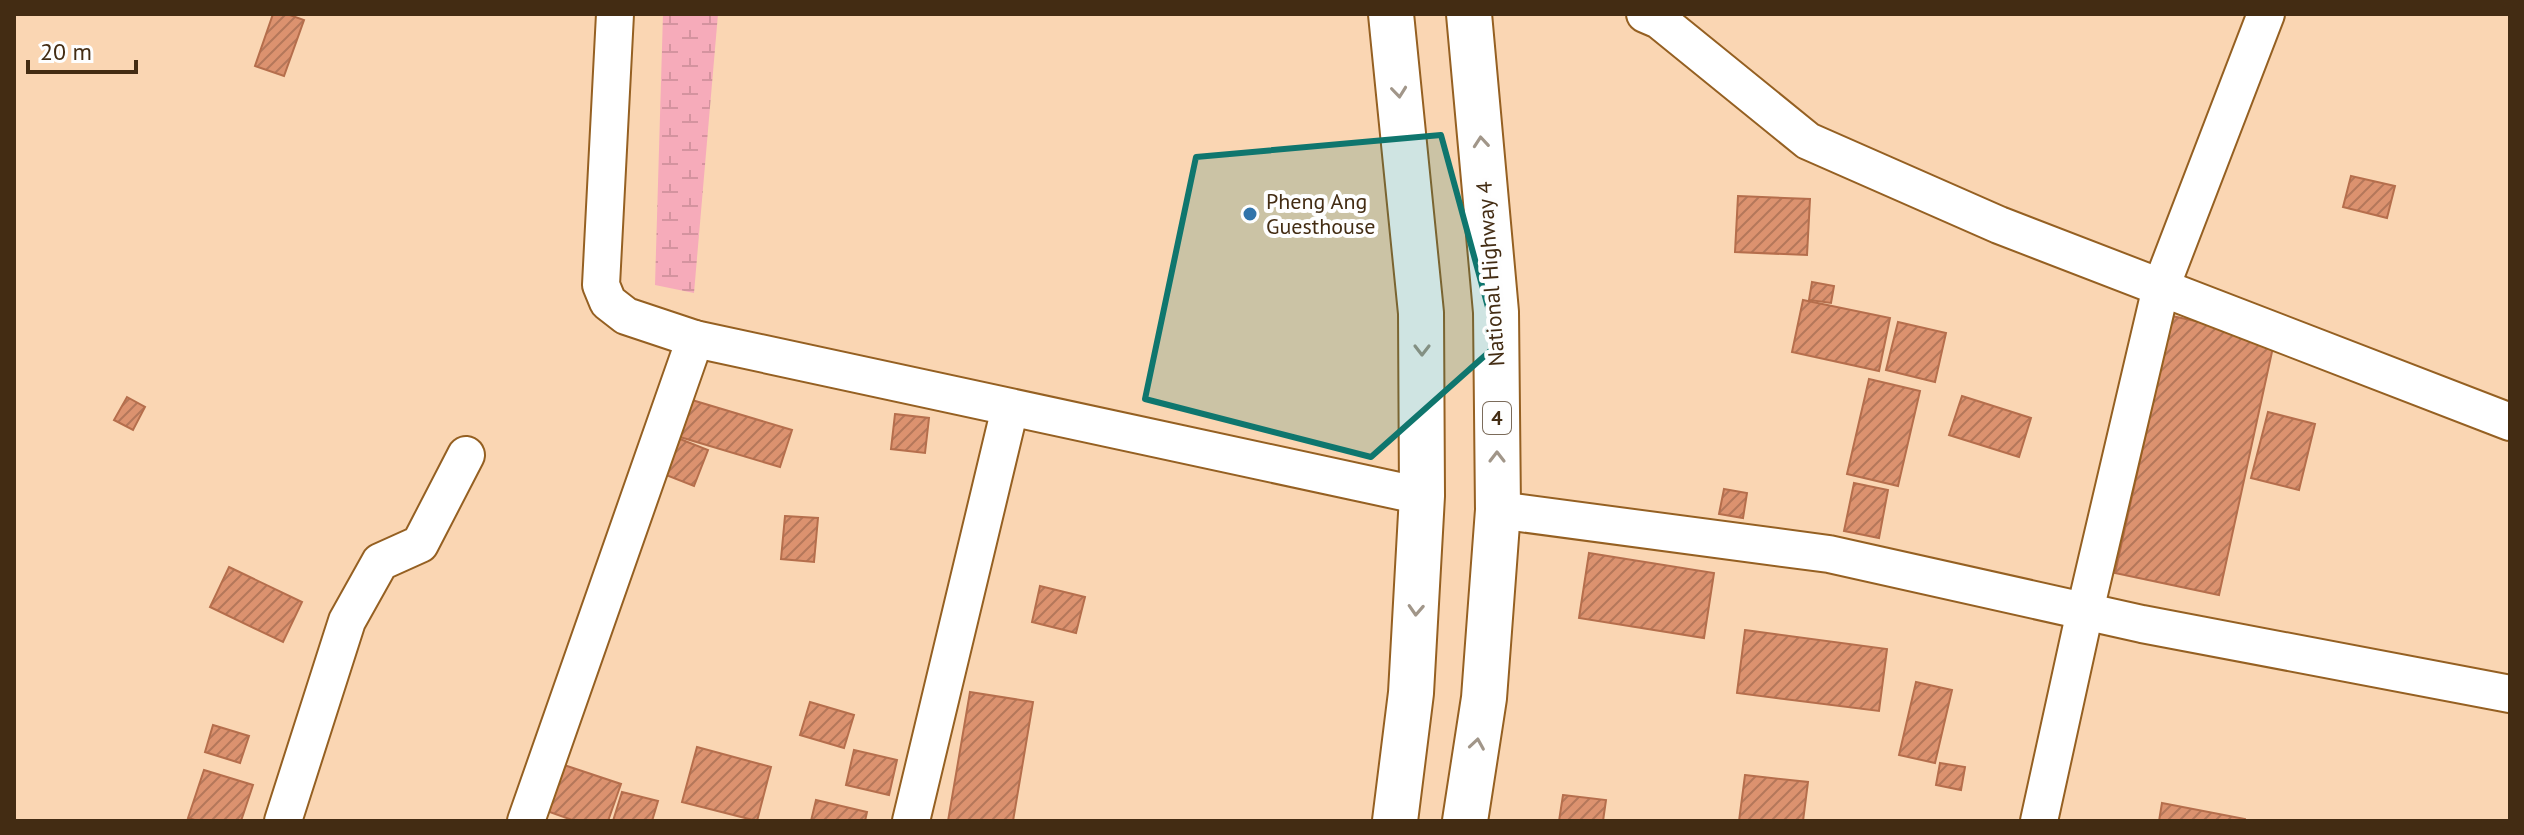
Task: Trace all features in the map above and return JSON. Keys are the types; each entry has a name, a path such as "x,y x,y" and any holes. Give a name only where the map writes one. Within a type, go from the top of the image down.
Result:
{"highway":[{"path":"1391,14 1421,313 1422,496 1411,693 1395,821"},
{"name":"National Highway 4","path":"1465,821 1484,698 1498,510 1496,312 1469,14"}],"street":[{"path":"615,14 601,285 608,302 626,316 695,339 1422,496"},
{"path":"1645,14 1659,20 1808,141 1999,225 2510,422"},
{"path":"2039,821 2161,287 2266,14"},
{"path":"526,821 695,339"},
{"path":"911,821 1010,408"},
{"path":"283,821 347,621 380,562 420,544 466,455"},
{"path":"1498,510 1829,554 2085,611 2510,694"}],"highlighted area":[{"path":"1441,135 1498,344 1371,457 1145,399 1196,157"}],"green space":[{"path":"663,14 718,14 694,293 655,285"}],"building":[{"path":"273,14 287,14 304,20 284,76 255,66"},
{"path":"2351,176 2395,186 2387,218 2343,207"},
{"path":"1738,196 1810,199 1807,255 1735,252"},
{"path":"1812,282 1834,286 1831,303 1809,300"},
{"path":"1803,300 1890,318 1879,371 1792,352"},
{"path":"2172,316 2275,338 2219,595 2115,573"},
{"path":"1898,322 1946,333 1935,382 1886,370"},
{"path":"1869,379 1920,391 1898,486 1847,474"},
{"path":"1962,396 2031,418 2019,457 1949,435"},
{"path":"127,397 145,407 133,430 114,420"},
{"path":"692,400 792,430 780,467 680,437"},
{"path":"2268,412 2315,424 2299,490 2251,478"},
{"path":"895,414 929,418 925,453 891,449"},
{"path":"680,439 708,450 694,486 666,475"},
{"path":"1854,483 1888,490 1879,538 1844,531"},
{"path":"1724,489 1747,493 1743,518 1719,514"},
{"path":"785,516 818,518 814,562 781,559"},
{"path":"1589,553 1714,573 1704,638 1579,618"},
{"path":"229,567 302,602 283,642 210,607"},
{"path":"1040,586 1085,597 1076,633 1032,622"},
{"path":"1745,630 1887,649 1879,711 1737,693"},
{"path":"1916,682 1952,690 1935,763 1899,755"},
{"path":"970,692 1033,702 1013,821 948,821"},
{"path":"810,702 854,715 844,748 800,735"},
{"path":"213,725 249,736 240,763 205,752"},
{"path":"697,747 771,767 757,821 682,802"},
{"path":"854,750 897,760 889,795 846,785"},
{"path":"558,763 621,784 608,821 575,821 541,809"},
{"path":"1940,763 1965,767 1961,790 1936,785"},
{"path":"204,770 253,785 241,821 198,821 188,818"},
{"path":"1745,775 1808,782 1803,821 1739,821"},
{"path":"622,792 658,801 652,821 613,821"},
{"path":"1563,795 1606,800 1603,821 1559,821"},
{"path":"816,800 867,812 865,821 811,821"},
{"path":"2162,803 2245,819 2245,821 2159,821"}],"place":[{"name":"Pheng Ang Guesthouse","path":"1250,214"}]}
